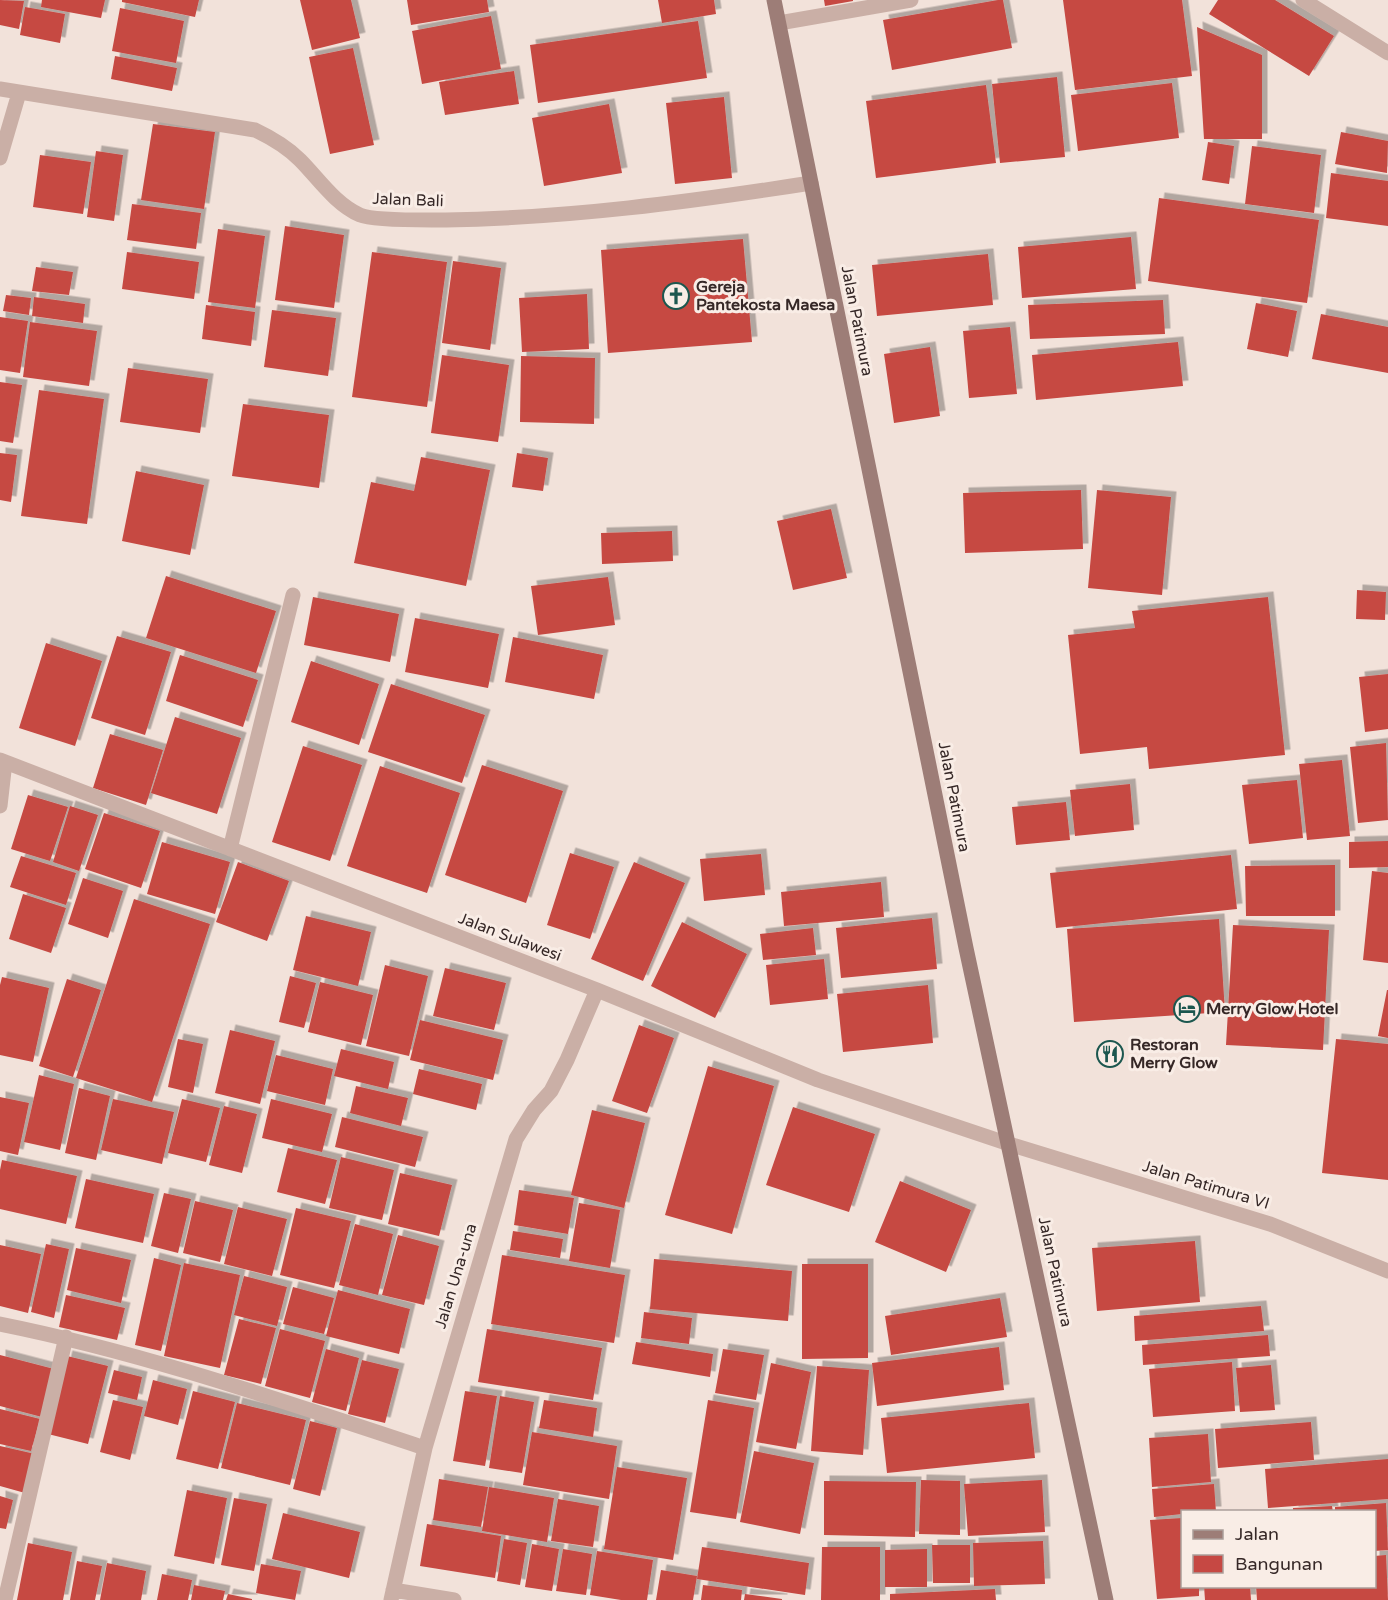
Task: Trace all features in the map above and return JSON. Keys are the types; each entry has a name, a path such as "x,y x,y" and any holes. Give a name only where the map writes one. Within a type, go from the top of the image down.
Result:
{"main road":[{"name":"Jalan Patimura","path":"774,0 964,936 1106,1600"}],"street":[{"path":"779,23 911,0"},
{"path":"1303,0 1388,53"},
{"name":"Jalan Bali","path":"0,89 255,130 277,141 298,158 346,207 362,216 423,220 489,219 708,200 811,183"},
{"path":"0,158 19,93"},
{"path":"230,849 293,595"},
{"path":"0,806 2,761"},
{"name":"Jalan Sulawesi","path":"2,761 597,990 818,1080 1009,1144"},
{"name":"Jalan Una-una","path":"454,1600 392,1595 425,1448 516,1139 534,1110 551,1091 597,990"},
{"name":"Jalan Patimura VI","path":"1009,1144 1270,1224 1388,1271"},
{"path":"0,1324 66,1337 138,1356 425,1448"},
{"path":"4,1600 66,1337"}],"building":[{"path":"0,0 24,1 19,29 0,25"},
{"path":"42,0 105,0 101,18 41,7"},
{"path":"122,0 199,0 195,17 122,2"},
{"path":"300,0 351,0 360,38 312,50"},
{"path":"407,0 487,0 489,12 411,25"},
{"path":"658,0 714,0 716,14 662,23"},
{"path":"824,0 853,0 853,1 825,6"},
{"path":"1003,0 1012,48 892,70 883,20"},
{"path":"1063,0 1182,0 1192,76 1075,90"},
{"path":"1218,0 1275,0 1334,36 1309,76 1209,14"},
{"path":"25,7 65,14 60,43 20,35"},
{"path":"120,8 184,21 176,63 112,51"},
{"path":"491,16 501,69 422,84 412,31"},
{"path":"698,21 707,78 538,103 530,45"},
{"path":"1197,27 1262,55 1262,139 1204,139"},
{"path":"353,48 374,145 330,154 309,57"},
{"path":"115,56 177,68 172,91 111,79"},
{"path":"514,71 519,104 445,115 439,82"},
{"path":"1057,77 1065,157 1000,163 992,84"},
{"path":"1172,83 1179,138 1078,151 1071,95"},
{"path":"986,85 996,163 876,178 866,101"},
{"path":"724,97 732,178 675,184 666,103"},
{"path":"609,104 622,173 544,186 532,118"},
{"path":"153,124 215,132 204,209 141,200"},
{"path":"1341,132 1388,141 1387,173 1335,164"},
{"path":"1208,142 1234,146 1229,184 1202,180"},
{"path":"1252,146 1321,155 1314,213 1245,204"},
{"path":"96,151 123,155 114,221 87,217"},
{"path":"40,155 91,162 83,214 33,207"},
{"path":"1331,173 1388,181 1388,226 1326,218"},
{"path":"1159,198 1319,220 1307,303 1148,281"},
{"path":"132,204 201,213 196,249 127,240"},
{"path":"285,226 344,235 334,308 275,300"},
{"path":"218,229 265,236 255,308 208,302"},
{"path":"1131,237 1136,289 1022,298 1018,247"},
{"name":"Gereja Pantekosta Maesa","path":"743,239 752,342 608,353 601,250"},
{"path":"127,252 199,262 194,299 122,289"},
{"path":"372,252 447,262 427,407 352,397"},
{"path":"988,254 993,305 877,316 872,265"},
{"path":"453,261 501,268 490,350 442,343"},
{"path":"36,267 73,272 69,295 32,291"},
{"path":"587,294 589,349 522,352 519,298"},
{"path":"6,295 31,298 29,315 3,311"},
{"path":"34,297 85,304 83,323 32,316"},
{"path":"1163,300 1165,334 1030,339 1028,305"},
{"path":"1256,303 1297,311 1288,357 1247,349"},
{"path":"206,305 255,312 251,346 202,339"},
{"path":"272,310 336,318 328,376 264,367"},
{"path":"1321,314 1388,327 1388,373 1312,359"},
{"path":"0,317 28,321 20,373 0,370"},
{"path":"30,322 97,331 89,386 23,377"},
{"path":"1010,327 1017,394 969,398 963,331"},
{"path":"1178,342 1183,386 1036,400 1032,355"},
{"path":"930,347 940,416 894,423 884,354"},
{"path":"442,355 509,365 498,442 431,433"},
{"path":"521,356 595,358 594,424 520,422"},
{"path":"128,368 208,379 200,433 120,422"},
{"path":"0,382 22,385 13,443 0,441"},
{"path":"39,390 104,399 87,524 21,516"},
{"path":"243,404 329,415 319,488 232,476"},
{"path":"0,453 17,455 11,502 0,500"},
{"path":"517,453 548,458 543,491 512,487"},
{"path":"421,457 490,470 466,586 354,563 371,482 414,491"},
{"path":"136,471 204,485 190,555 122,541"},
{"path":"1081,490 1083,549 965,553 963,493"},
{"path":"1097,490 1171,497 1162,595 1088,588"},
{"path":"831,509 847,578 793,590 777,521"},
{"path":"672,531 673,561 602,564 601,533"},
{"path":"166,576 276,611 256,673 146,638"},
{"path":"608,577 615,625 538,635 531,586"},
{"path":"1357,590 1386,592 1385,620 1356,619"},
{"path":"313,597 399,614 390,662 304,645"},
{"path":"1268,597 1285,755 1149,769 1147,747 1080,754 1068,635 1135,628 1132,611"},
{"path":"415,618 499,634 488,688 405,672"},
{"path":"117,636 171,652 145,735 91,718"},
{"path":"513,637 603,655 594,699 505,682"},
{"path":"46,643 102,661 75,746 19,728"},
{"path":"180,655 258,680 243,727 166,701"},
{"path":"311,661 379,684 359,745 291,722"},
{"path":"1388,674 1388,729 1365,732 1359,677"},
{"path":"391,684 485,715 462,783 368,752"},
{"path":"175,717 241,738 217,814 151,793"},
{"path":"110,734 163,750 146,805 93,788"},
{"path":"1386,743 1388,820 1358,823 1350,747"},
{"path":"303,746 362,765 330,861 272,842"},
{"path":"1342,760 1350,836 1307,840 1299,764"},
{"path":"482,765 563,791 526,903 445,875"},
{"path":"380,766 460,793 427,893 347,866"},
{"path":"1297,780 1303,838 1249,844 1242,785"},
{"path":"1130,784 1134,830 1075,836 1070,790"},
{"path":"28,795 68,807 50,861 11,849"},
{"path":"1066,802 1070,840 1016,845 1012,807"},
{"path":"70,806 98,815 79,871 53,862"},
{"path":"104,813 160,831 141,888 85,869"},
{"path":"1388,841 1388,867 1349,868 1349,842"},
{"path":"162,842 230,862 215,914 147,894"},
{"path":"570,853 614,867 590,939 547,925"},
{"path":"761,854 765,895 704,901 700,859"},
{"path":"1231,855 1237,909 1056,928 1050,873"},
{"path":"21,856 76,873 66,905 10,887"},
{"path":"238,862 289,881 267,941 216,922"},
{"path":"634,862 685,883 643,981 591,959"},
{"path":"1335,865 1335,916 1246,916 1245,866"},
{"path":"1372,871 1388,873 1388,963 1363,960"},
{"path":"83,878 123,891 108,938 68,924"},
{"path":"881,882 884,917 784,926 781,892"},
{"path":"23,894 66,908 51,953 9,939"},
{"path":"134,899 210,924 152,1102 76,1078"},
{"path":"306,916 371,932 358,986 293,970"},
{"path":"932,918 937,969 841,978 836,928"},
{"path":"1219,919 1225,1012 1074,1022 1067,929"},
{"path":"682,922 747,954 715,1018 651,986"},
{"path":"1233,925 1329,930 1323,1050 1226,1045"},
{"path":"813,928 816,955 763,960 760,934"},
{"path":"824,959 828,999 770,1005 766,965"},
{"path":"385,965 428,976 409,1056 366,1046"},
{"path":"445,968 506,983 494,1030 433,1016"},
{"path":"290,976 316,983 304,1028 279,1022"},
{"path":"2,977 49,988 33,1062 0,1055"},
{"path":"67,979 101,990 73,1077 39,1066"},
{"path":"320,982 373,995 361,1045 308,1032"},
{"path":"928,985 933,1043 843,1052 837,994"},
{"path":"1388,990 1388,1038 1378,1036"},
{"path":"420,1020 503,1040 493,1080 410,1060"},
{"path":"639,1025 674,1038 647,1113 612,1101"},
{"path":"230,1030 275,1041 260,1104 215,1093"},
{"path":"178,1039 203,1044 193,1093 168,1087"},
{"path":"1336,1039 1388,1044 1388,1180 1322,1173"},
{"path":"341,1049 394,1062 388,1089 334,1076"},
{"path":"276,1055 333,1069 325,1105 267,1091"},
{"path":"708,1066 774,1086 732,1234 665,1215"},
{"path":"419,1069 482,1084 476,1110 413,1094"},
{"path":"39,1075 74,1084 60,1150 24,1142"},
{"path":"356,1086 408,1098 401,1126 350,1113"},
{"path":"79,1088 110,1096 96,1160 65,1153"},
{"path":"0,1097 29,1103 18,1155 0,1151"},
{"path":"113,1099 174,1112 162,1164 101,1150"},
{"path":"182,1099 220,1108 206,1162 168,1153"},
{"path":"271,1099 332,1114 322,1152 262,1138"},
{"path":"224,1106 257,1114 242,1173 209,1165"},
{"path":"793,1107 875,1134 849,1212 766,1185"},
{"path":"592,1110 645,1123 624,1208 571,1195"},
{"path":"342,1117 423,1137 415,1167 335,1147"},
{"path":"288,1148 337,1160 325,1204 277,1192"},
{"path":"341,1157 394,1170 382,1220 329,1208"},
{"path":"2,1160 77,1176 66,1224 0,1209"},
{"path":"400,1173 452,1185 439,1236 388,1224"},
{"path":"86,1179 154,1194 143,1243 75,1228"},
{"path":"900,1181 971,1210 946,1272 875,1242"},
{"path":"519,1190 574,1198 568,1234 514,1225"},
{"path":"164,1193 191,1199 178,1253 151,1246"},
{"path":"195,1201 233,1210 220,1262 183,1253"},
{"path":"579,1203 620,1210 610,1268 569,1261"},
{"path":"238,1207 287,1219 272,1276 224,1264"},
{"path":"296,1208 351,1221 334,1288 280,1275"},
{"path":"355,1224 393,1234 378,1295 339,1285"},
{"path":"513,1231 563,1239 560,1258 510,1250"},
{"path":"398,1235 439,1246 424,1305 382,1295"},
{"path":"1195,1241 1200,1302 1097,1311 1092,1248"},
{"path":"46,1244 69,1249 54,1318 31,1312"},
{"path":"0,1245 41,1254 28,1313 0,1306"},
{"path":"76,1248 131,1260 121,1303 67,1290"},
{"path":"502,1255 625,1275 614,1343 491,1324"},
{"path":"154,1258 181,1265 161,1351 135,1345"},
{"path":"654,1259 792,1271 788,1321 650,1309"},
{"path":"184,1263 240,1275 220,1368 164,1356"},
{"path":"802,1264 868,1264 868,1358 802,1359"},
{"path":"244,1276 287,1287 277,1326 234,1315"},
{"path":"293,1287 334,1298 324,1334 283,1324"},
{"path":"338,1290 410,1309 399,1354 326,1336"},
{"path":"66,1295 125,1308 117,1340 59,1327"},
{"path":"1000,1298 1007,1337 891,1355 885,1316"},
{"path":"1261,1306 1264,1331 1135,1341 1134,1316"},
{"path":"644,1312 692,1318 689,1344 641,1338"},
{"path":"239,1319 276,1328 261,1384 224,1375"},
{"path":"280,1329 325,1341 310,1398 265,1386"},
{"path":"487,1329 602,1348 593,1400 478,1382"},
{"path":"1268,1335 1270,1356 1143,1365 1142,1345"},
{"path":"636,1342 713,1354 710,1377 632,1364"},
{"path":"999,1347 1004,1390 877,1406 872,1363"},
{"path":"326,1349 359,1358 346,1411 312,1402"},
{"path":"723,1349 764,1355 756,1400 715,1393"},
{"path":"0,1355 54,1369 42,1417 0,1406"},
{"path":"67,1356 108,1366 88,1444 48,1434"},
{"path":"362,1360 399,1369 385,1423 348,1414"},
{"path":"1232,1362 1235,1411 1153,1417 1149,1369"},
{"path":"771,1363 811,1372 796,1449 756,1442"},
{"path":"1271,1365 1275,1410 1240,1412 1236,1368"},
{"path":"817,1366 869,1370 863,1455 811,1451"},
{"path":"114,1370 142,1377 137,1400 108,1393"},
{"path":"153,1380 187,1389 178,1425 144,1416"},
{"path":"193,1391 235,1402 218,1469 176,1459"},
{"path":"465,1391 497,1396 485,1466 453,1461"},
{"path":"500,1396 534,1402 522,1473 489,1468"},
{"path":"113,1400 143,1407 130,1460 100,1452"},
{"path":"544,1400 597,1408 593,1437 539,1428"},
{"path":"708,1400 754,1408 736,1519 690,1512"},
{"path":"237,1403 306,1420 290,1485 221,1468"},
{"path":"1029,1403 1035,1458 887,1473 881,1418"},
{"path":"0,1409 40,1419 31,1451 0,1444"},
{"path":"310,1421 337,1428 320,1496 293,1489"},
{"path":"1311,1422 1314,1460 1218,1468 1215,1429"},
{"path":"532,1432 617,1446 609,1499 523,1485"},
{"path":"1208,1434 1211,1482 1152,1487 1149,1438"},
{"path":"0,1446 35,1454 25,1493 0,1486"},
{"path":"754,1451 814,1463 800,1534 740,1522"},
{"path":"1388,1459 1388,1499 1268,1508 1265,1469"},
{"path":"617,1467 687,1478 673,1560 604,1549"},
{"path":"439,1479 488,1487 481,1527 433,1520"},
{"path":"921,1480 960,1481 960,1535 919,1534"},
{"path":"1042,1480 1045,1532 968,1536 964,1484"},
{"path":"824,1481 916,1482 915,1537 824,1535"},
{"path":"1214,1484 1216,1510 1181,1510 1181,1514 1154,1517 1152,1489"},
{"path":"489,1487 554,1498 547,1542 482,1531"},
{"path":"187,1490 227,1498 214,1564 174,1556"},
{"path":"0,1496 13,1500 6,1529 0,1528"},
{"path":"234,1498 267,1504 254,1571 221,1565"},
{"path":"558,1499 599,1506 593,1547 551,1541"},
{"path":"1386,1503 1388,1550 1376,1551 1376,1510 1335,1510 1335,1507"},
{"path":"1332,1506 1333,1510 1293,1510 1293,1508"},
{"path":"283,1513 360,1532 349,1578 272,1559"},
{"path":"1181,1518 1181,1588 1199,1588 1199,1596 1157,1599 1150,1520"},
{"path":"427,1524 501,1536 495,1578 420,1566"},
{"path":"504,1539 527,1543 520,1585 497,1581"},
{"path":"1043,1541 1045,1584 974,1586 973,1543"},
{"path":"28,1543 72,1552 63,1600 17,1600"},
{"path":"532,1544 559,1549 552,1591 525,1587"},
{"path":"932,1545 970,1545 970,1583 933,1583"},
{"path":"702,1547 809,1563 805,1595 697,1579"},
{"path":"822,1547 880,1547 880,1600 821,1600"},
{"path":"563,1549 592,1554 586,1595 556,1591"},
{"path":"927,1549 927,1587 885,1587 885,1550"},
{"path":"597,1551 653,1560 647,1600 621,1600 590,1595"},
{"path":"1386,1555 1388,1600 1257,1600 1256,1588 1376,1588 1376,1556"},
{"path":"77,1561 102,1566 95,1600 70,1600"},
{"path":"107,1563 146,1571 141,1600 100,1600"},
{"path":"261,1564 301,1571 295,1600 256,1593"},
{"path":"661,1570 697,1576 693,1600 656,1600"},
{"path":"162,1574 192,1580 188,1600 157,1600"},
{"path":"194,1585 225,1591 223,1600 191,1600"},
{"path":"703,1585 742,1590 741,1600 701,1600"},
{"path":"1204,1588 1250,1588 1251,1600 1205,1600"},
{"path":"995,1589 996,1600 890,1600 890,1594"},
{"path":"228,1594 252,1599 252,1600 226,1600"},
{"path":"745,1594 782,1599 782,1600 744,1600"}],"place":[{"name":"Gereja Pantekosta Maesa","path":"676,296"},
{"name":"Merry Glow Hotel","path":"1187,1009"},
{"name":"Restoran Merry Glow","path":"1110,1054"}]}
